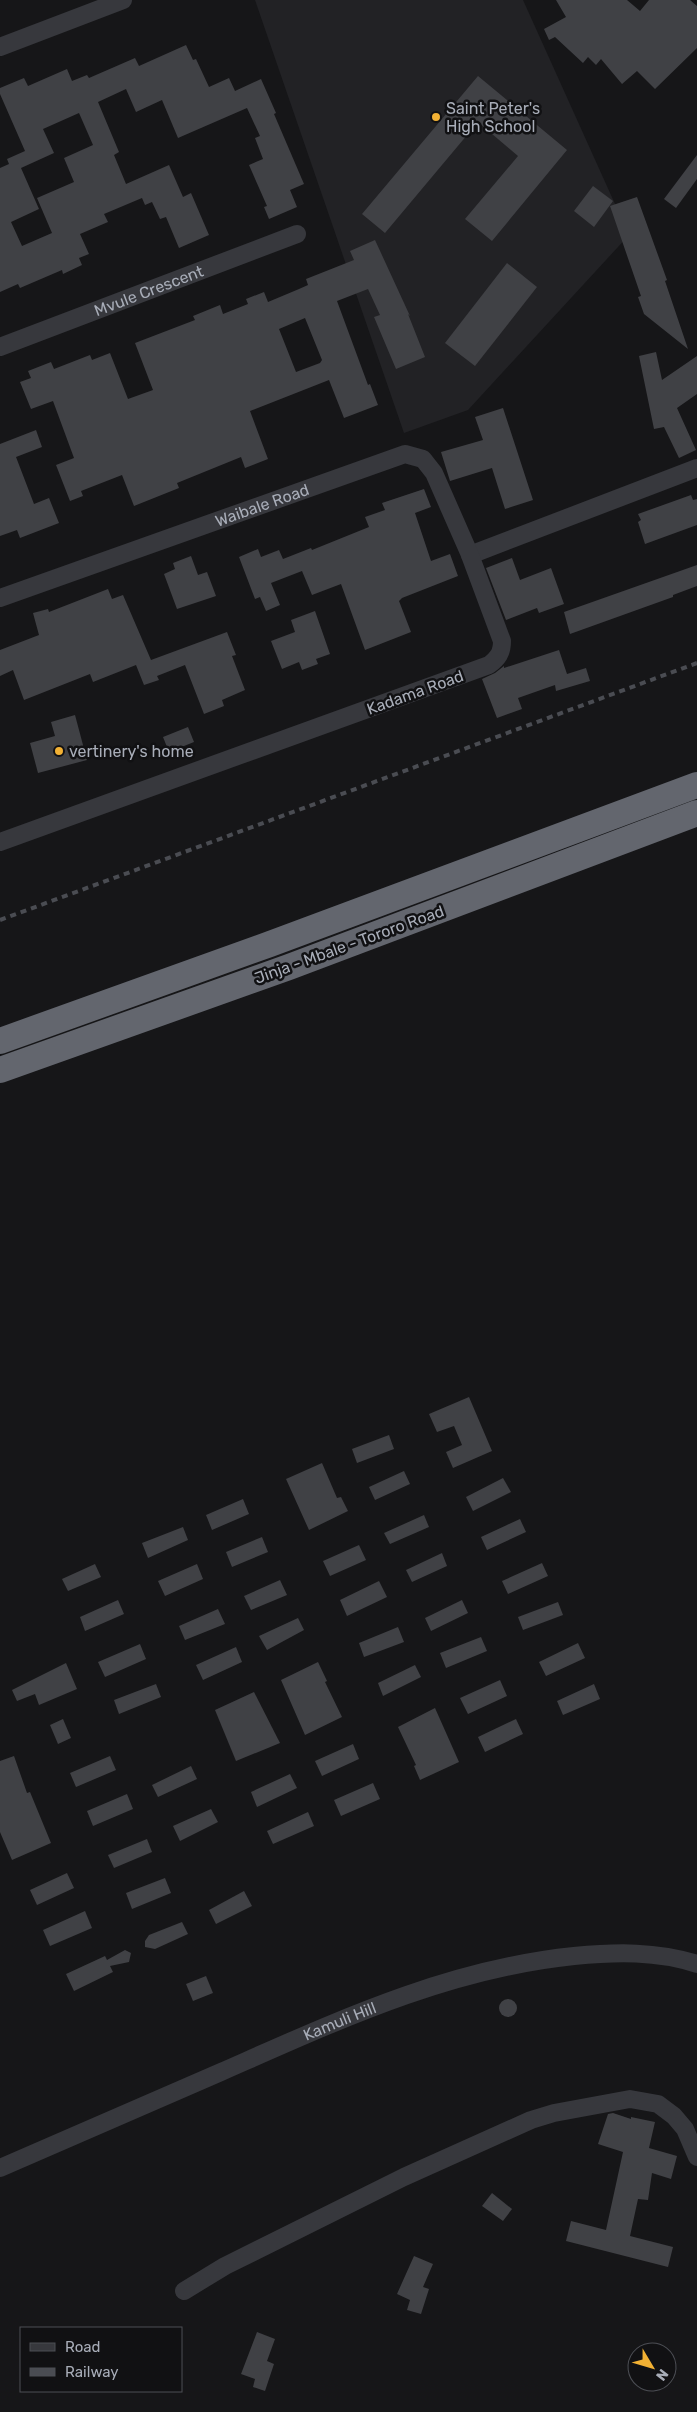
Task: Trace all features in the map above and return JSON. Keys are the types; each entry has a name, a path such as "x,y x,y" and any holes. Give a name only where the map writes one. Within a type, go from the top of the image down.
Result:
{"highway":[{"name":"Jinja - Mbale - Tororo Road","path":"0,1041 270,944 697,785"},
{"name":"Jinja - Mbale - Tororo Road","path":"0,1070 289,967 697,813"}],"street":[{"path":"0,47 124,0"},
{"name":"Mvule Crescent","path":"0,347 297,234"},
{"name":"Waibale Road","path":"0,598 405,454 415,456 429,464 470,555"},
{"path":"470,555 697,468"},
{"name":"Kadama Road","path":"0,842 489,665 500,653 502,641 470,555"},
{"name":"Kamuli Hill","path":"0,2168 316,2030 406,1993 479,1972 536,1960 589,1954 650,1953 697,1964"},
{"path":"184,2291 225,2266 404,2177 531,2120 554,2113 630,2099 658,2104 674,2116 685,2129 697,2157"}],"shaded area":[{"name":"Saint Peter's High School","path":"255,0 523,0 629,235 468,410 404,433"}],"building":[{"path":"556,0 627,0 640,11 649,0 690,0 697,6 697,48 655,89 637,71 622,84 601,59 596,65 588,57 583,63 555,37 549,40 544,29 566,17"},
{"path":"186,45 193,60 196,59 209,87 229,78 235,91 261,79 304,184 290,190 297,207 269,219 264,207 267,206 249,165 263,159 255,138 260,136 247,108 178,138 162,100 136,112 126,89 98,102 119,152 114,155 126,184 169,165 183,197 191,193 209,235 179,248 166,217 160,219 152,202 145,205 142,198 104,214 108,222 80,234 89,254 79,258 82,265 63,274 62,270 20,288 18,284 0,292 0,168 9,164 7,159 25,151 0,94 0,88 24,78 28,86 67,69 72,81 87,75 89,78 135,58 139,66","holes":["79,113 93,145 64,158 74,182 37,198 52,233 22,246 11,222 39,209 21,168 54,153 43,129"]},
{"path":"478,76 567,150 492,241 465,219 518,156 478,122 385,233 362,214"},
{"path":"697,155 697,179 676,208 664,199"},
{"path":"593,186 613,201 594,227 574,211"},
{"path":"637,197 667,280 665,281 688,349 644,314 638,297 641,296 610,206"},
{"path":"375,240 410,316 408,314 425,357 396,369 374,317 380,315 368,289 337,301 368,385 370,384 378,405 344,418 329,380 250,411 268,459 245,468 241,457 177,483 179,488 134,506 122,475 81,491 83,496 70,501 56,465 74,458 53,401 31,409 20,382 31,378 28,371 51,362 54,369 90,355 92,360 110,353 128,399 153,390 135,343 195,320 193,316 220,305 223,314 248,304 246,299 264,292 268,302 299,289 308,285 306,279 354,260 350,251","holes":["305,318 322,360 320,363 296,372 279,329"]},
{"path":"507,263 537,287 475,366 445,343"},
{"path":"656,352 662,380 697,356 697,394 677,408 696,450 679,458 664,427 654,429 639,356"},
{"path":"503,408 533,500 505,509 492,468 450,481 441,452 483,440 475,417"},
{"path":"36,430 42,447 16,457 34,504 49,498 59,523 20,538 17,530 0,536 0,444"},
{"path":"424,489 431,507 415,513 431,561 450,554 458,576 402,598 399,601 411,632 365,650 341,584 312,595 302,571 271,583 280,605 266,611 260,597 255,599 239,557 258,549 261,557 279,550 283,559 311,548 312,550 369,527 365,517 385,510 382,503"},
{"path":"691,495 693,500 697,499 697,525 645,544 638,522 641,520 638,514"},
{"path":"191,556 198,575 207,572 216,596 177,609 164,574 175,569 173,563"},
{"path":"512,558 520,580 551,568 564,604 539,613 537,608 506,620 486,568"},
{"path":"697,565 697,586 673,595 673,597 570,634 564,612"},
{"path":"108,589 112,599 123,595 151,660 227,632 236,655 232,656 245,690 222,700 224,706 204,714 185,665 157,676 159,680 144,685 136,665 93,682 90,674 24,700 13,670 0,676 0,650 39,635 33,613 48,609 49,612"},
{"path":"315,611 330,654 316,659 318,664 302,670 299,662 282,669 271,641 295,632 291,620"},
{"path":"559,650 567,674 586,668 590,681 556,691 555,685 518,698 522,709 497,718 482,679 504,666 504,668"},
{"name":"vertinery's home","path":"75,715 87,760 38,773 30,743 55,736 51,722"},
{"path":"188,727 194,742 169,752 163,737"},
{"path":"469,1397 492,1451 453,1468 446,1452 462,1445 454,1426 437,1432 429,1414"},
{"path":"389,1435 394,1449 357,1463 352,1449"},
{"path":"322,1463 337,1498 341,1497 348,1511 309,1530 286,1479"},
{"path":"404,1471 410,1484 375,1500 369,1487"},
{"path":"503,1478 511,1492 473,1511 466,1497"},
{"path":"243,1499 249,1514 212,1530 206,1515"},
{"path":"424,1515 429,1527 390,1544 384,1533"},
{"path":"520,1519 526,1532 487,1550 481,1537"},
{"path":"183,1527 188,1540 148,1558 142,1543"},
{"path":"262,1537 268,1552 232,1567 226,1552"},
{"path":"359,1545 366,1560 330,1576 323,1561"},
{"path":"442,1553 447,1566 412,1582 406,1570"},
{"path":"542,1563 548,1576 508,1594 502,1581"},
{"path":"95,1564 101,1577 68,1591 62,1579"},
{"path":"197,1564 203,1579 165,1596 158,1581"},
{"path":"280,1580 287,1595 251,1610 244,1596"},
{"path":"379,1581 387,1597 347,1616 340,1600"},
{"path":"118,1600 124,1614 85,1631 80,1617"},
{"path":"462,1600 468,1613 431,1631 425,1618"},
{"path":"558,1602 563,1615 523,1630 518,1617"},
{"path":"218,1609 225,1624 185,1640 179,1626"},
{"path":"298,1618 304,1630 267,1650 259,1636"},
{"path":"398,1627 404,1642 364,1657 359,1643"},
{"path":"481,1637 487,1651 446,1668 440,1653"},
{"path":"578,1643 585,1658 546,1676 539,1662"},
{"path":"140,1644 146,1659 105,1677 98,1662"},
{"path":"236,1647 242,1662 203,1680 196,1665"},
{"path":"318,1662 327,1681 325,1682 342,1717 305,1735 281,1680"},
{"path":"66,1663 77,1689 39,1705 35,1694 17,1701 12,1690"},
{"path":"415,1665 421,1677 383,1696 378,1683"},
{"path":"500,1680 507,1696 468,1714 460,1698"},
{"path":"156,1684 161,1697 119,1714 114,1700"},
{"path":"594,1684 600,1699 563,1715 557,1701"},
{"path":"254,1692 280,1743 236,1761 215,1710"},
{"path":"435,1708 459,1762 420,1780 414,1766 416,1765 398,1727"},
{"path":"63,1719 71,1738 58,1744 50,1725"},
{"path":"516,1719 523,1734 485,1752 478,1737"},
{"path":"353,1744 359,1759 322,1776 315,1761"},
{"path":"14,1756 27,1793 30,1792 51,1843 12,1860 0,1832 0,1761"},
{"path":"110,1756 116,1770 76,1787 70,1773"},
{"path":"191,1766 197,1779 158,1797 152,1785"},
{"path":"290,1774 297,1788 257,1807 251,1792"},
{"path":"373,1783 380,1799 341,1816 334,1800"},
{"path":"127,1794 133,1809 93,1826 87,1811"},
{"path":"211,1809 218,1822 180,1841 173,1826"},
{"path":"308,1812 314,1826 273,1844 267,1831"},
{"path":"147,1839 152,1852 114,1868 108,1855"},
{"path":"67,1873 74,1888 37,1905 30,1890"},
{"path":"165,1878 171,1893 132,1909 126,1893"},
{"path":"244,1891 252,1906 216,1924 209,1910"},
{"path":"85,1911 92,1928 50,1946 43,1930"},
{"path":"182,1922 188,1934 155,1949 145,1947 145,1941 149,1935"},
{"path":"125,1950 131,1953 129,1962 110,1966 113,1972 74,1991 66,1974 105,1956 107,1960"},
{"path":"206,1976 213,1993 193,2001 186,1984"},
{"path":"508,1999 514,2002 517,2008 514,2014 508,2017 502,2014 499,2008 502,2002"},
{"path":"613,2113 631,2119 631,2117 655,2122 649,2148 677,2156 671,2179 652,2173 648,2200 638,2199 630,2236 673,2247 668,2267 566,2241 571,2221 606,2230 623,2152 598,2144 608,2114"},
{"path":"492,2193 512,2209 503,2221 482,2206"},
{"path":"414,2256 433,2264 423,2287 429,2289 421,2314 407,2310 410,2300 397,2294"},
{"path":"257,2332 275,2339 267,2361 274,2364 265,2391 253,2387 255,2379 241,2374"}],"railway":[{"path":"0,920 697,663"}],"place":[{"name":"Saint Peter's High School","path":"436,117"},
{"name":"vertinery's home","path":"59,751"}]}
